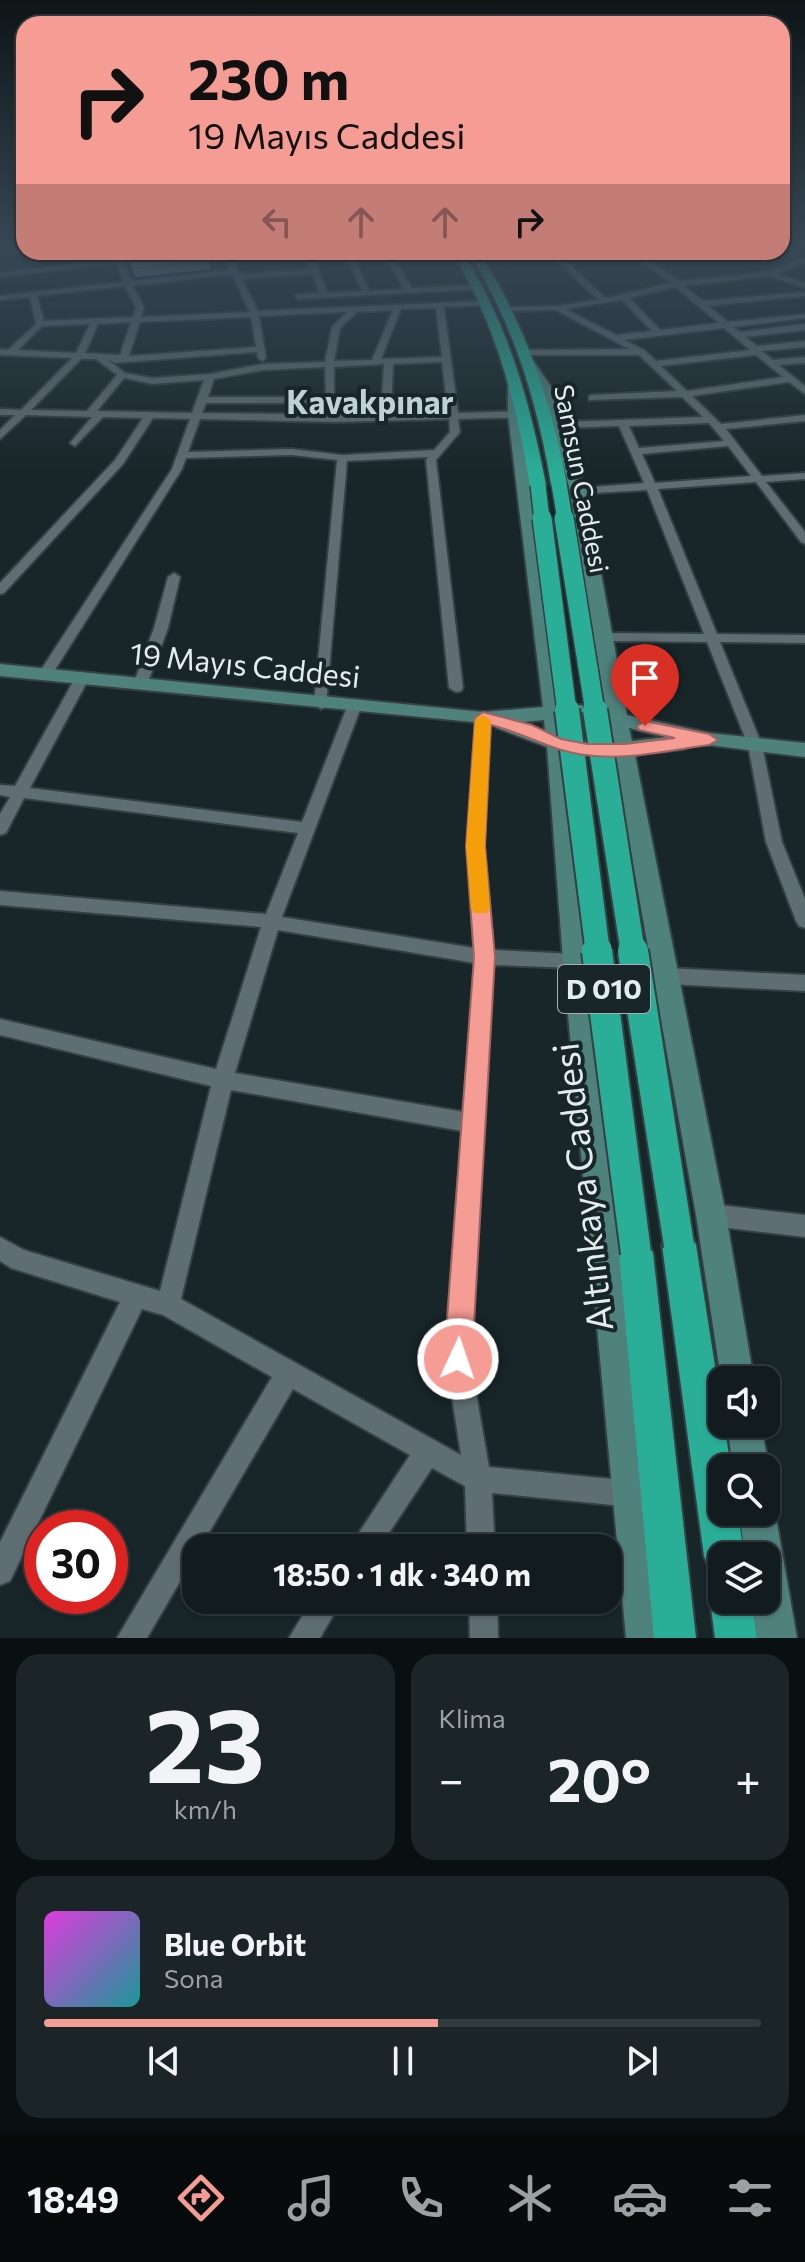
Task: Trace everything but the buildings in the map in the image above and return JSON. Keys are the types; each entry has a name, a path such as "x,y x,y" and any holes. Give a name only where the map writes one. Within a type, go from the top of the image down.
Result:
{"highway":[{"name":"Samsun Caddesi","path":"498,322 524,366"},
{"name":"Samsun Caddesi","path":"512,322 524,366 549,426 569,487 580,727"},
{"name":"Samsun Caddesi","path":"520,414 538,485 580,727"},
{"name":"D 010","path":"580,727 679,1245 722,1542"},
{"name":"Altınkaya Caddesi","path":"580,727 675,1638"},
{"path":"733,1614 736,1638"}],"street":[{"path":"5,353 40,324 83,322"},
{"path":"0,436 79,356 95,322"},
{"path":"124,358 138,322"},
{"path":"256,322 263,367"},
{"path":"203,400 331,402 329,363 336,327 341,322"},
{"path":"376,361 392,322"},
{"path":"442,322 455,432 431,460 456,688"},
{"path":"585,322 641,352 715,424 805,540"},
{"path":"648,322 658,333"},
{"path":"616,338 730,322"},
{"path":"723,323 803,388"},
{"path":"738,335 805,327"},
{"path":"654,364 805,344"},
{"path":"5,353 102,360 260,349"},
{"path":"524,366 641,352"},
{"path":"102,360 122,375 152,381 210,377 263,367 447,359"},
{"path":"771,363 805,360"},
{"path":"386,418 389,361"},
{"path":"524,366 520,414 580,727 575,961 646,1638"},
{"path":"524,366 553,400 562,425 569,487 602,637 580,727"},
{"path":"244,399 251,369"},
{"path":"75,443 122,375"},
{"path":"44,676 177,469 210,377"},
{"path":"592,398 684,394 790,379"},
{"path":"0,412 386,418 520,414"},
{"path":"0,590 119,462 150,415"},
{"path":"562,425 715,424 805,418"},
{"path":"623,423 755,745 774,842 805,921"},
{"path":"634,452 731,443"},
{"path":"183,455 292,452 342,458 436,453"},
{"path":"321,704 342,458"},
{"path":"569,487 652,488 805,476"},
{"path":"788,517 805,516"},
{"path":"140,685 161,628 174,577"},
{"path":"602,637 805,639"},
{"name":"19 Mayıs Caddesi","path":"0,670 321,704 580,727"},
{"path":"0,829 81,680"},
{"path":"168,1305 223,1080 272,921 354,707"},
{"path":"480,1534 478,1479 458,1359 484,957 476,846 483,718"},
{"name":"19 Mayıs Caddesi","path":"483,718 527,728 580,727"},
{"path":"580,727 805,750"},
{"path":"580,727 625,750 709,740"},
{"path":"580,727 625,750"},
{"path":"625,750 711,1215 735,1366"},
{"path":"0,790 307,828"},
{"path":"0,898 272,921 484,957 575,961"},
{"path":"668,976 805,983"},
{"path":"0,1027 223,1080 472,1123"},
{"path":"711,1215 805,1226"},
{"path":"6,1256 168,1305 478,1479 632,1494"},
{"path":"0,1571 136,1296"},
{"path":"131,1638 288,1373"},
{"path":"372,1534 428,1451"},
{"path":"303,1638 319,1614"},
{"path":"483,1614 484,1638"},
{"path":"773,1614 777,1638"}],"slow traffic":[{"path":"480,908 476,846 483,720"}],"district":[{"name":"Kavakpınar","path":"370,403"}],"route":[{"path":"458,1359 484,957 476,846 483,718 527,728 557,743 587,750 625,750 654,744 709,740 645,726"}]}
